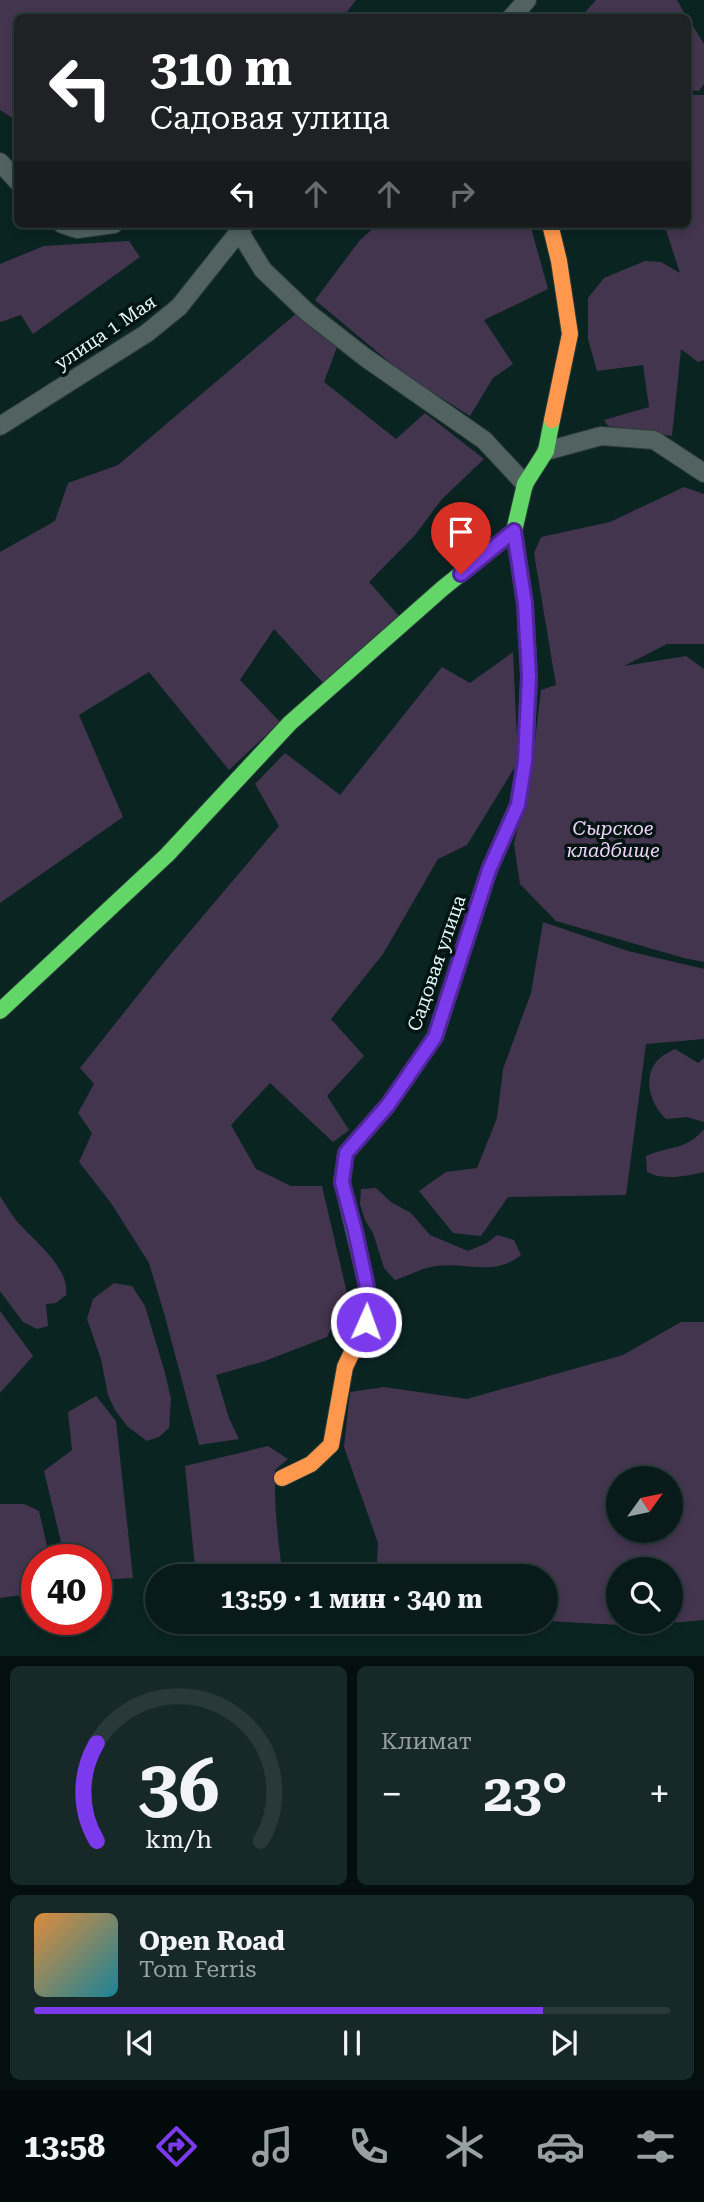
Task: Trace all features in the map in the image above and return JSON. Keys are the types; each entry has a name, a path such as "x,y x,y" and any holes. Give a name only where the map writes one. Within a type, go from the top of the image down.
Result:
{"street":[{"path":"515,14 527,0"},
{"path":"0,162 14,178"},
{"name":"улица 1 Мая","path":"0,426 148,333 179,307 241,228"},
{"path":"242,228 263,270 307,312 366,358 484,440 525,484"},
{"name":"Садовая улица","path":"282,1478 311,1464 331,1445 345,1367 366,1322 367,1287 342,1182 346,1153 388,1105 435,1037 489,870 518,805 525,761 529,676 525,604 514,531 525,484 546,451 570,334 551,228"},
{"path":"546,451 601,436 654,440 704,473"},
{"path":"0,1011 167,855 290,723 443,589 514,531"}],"green space":[{"path":"0,0 356,0 345,14 14,14 14,119 0,110"},
{"path":"596,0 677,0 685,14 584,14"},
{"path":"691,23 704,44 704,84 699,91 691,90"},
{"path":"691,95 704,95 704,360 698,362 681,349 672,436 608,426 604,420 649,407 643,365 597,371 588,339 588,298 604,278 645,261 661,262 680,273 665,228 691,228"},
{"path":"374,228 531,228 548,289 484,320 513,364 493,378 470,416 405,375 315,300 360,240"},
{"path":"129,241 140,257 33,334 21,315 0,322 0,264 44,246"},
{"path":"297,313 337,347 324,382 396,439 425,413 484,459 442,499 415,535 369,582 399,616 325,685 274,629 240,680 280,722 229,770 149,672 79,715 123,817 0,903 0,552 55,521 68,483 118,465"},
{"name":"Сырское кладбище","path":"684,487 704,494 704,644 667,644 624,666 686,656 704,669 704,962 556,921 520,884 514,844 532,767 541,690 556,685 534,553 541,537 610,522"},
{"path":"513,652 518,762 467,845 438,859 383,954 331,1019 364,1056 327,1096 349,1130 333,1142 270,1083 231,1125 256,1169 291,1186 322,1186 347,1293 327,1337 265,1361 216,1375 229,1418 239,1439 199,1445 149,1263 111,1203 79,1162 92,1133 78,1113 94,1084 80,1068 165,961 279,826 255,784 285,753 340,795 442,667 470,683"},
{"path":"543,922 628,951 704,969 704,1039 646,1044 626,1195 508,1197 481,1236 453,1233 419,1191 446,1172 477,1168 497,1118 503,1069 531,993"},
{"path":"675,1049 698,1063 704,1058 704,1122 687,1117 666,1119 652,1098 649,1081 654,1065"},
{"path":"704,1129 704,1172 668,1177 647,1172 646,1156 691,1141"},
{"path":"376,1188 391,1202 411,1213 430,1235 468,1251 487,1243 497,1235 514,1240 521,1255 511,1262 491,1267 436,1266 395,1280 384,1268 360,1204 361,1189"},
{"path":"0,1196 15,1219 56,1263 66,1284 66,1295 56,1303 46,1304 48,1326 37,1329 23,1322 0,1291"},
{"path":"114,1283 132,1286 145,1306 171,1399 169,1428 159,1437 147,1441 128,1427 115,1410 108,1395 101,1359 87,1319 93,1299"},
{"path":"0,1311 33,1356 0,1393"},
{"path":"681,1322 704,1322 704,1620 683,1622 683,1557 606,1557 606,1624 558,1622 558,1564 377,1564 378,1543 344,1447 350,1392 384,1387 467,1399 623,1355"},
{"path":"96,1396 116,1421 133,1578 112,1579 112,1544 61,1544 44,1471 72,1450 68,1412"},
{"path":"268,1446 288,1459 275,1470 282,1564 195,1564 185,1466"},
{"path":"0,1504 24,1504 39,1511 47,1544 21,1544 21,1595 0,1598"}],"traffic: fast":[{"path":"361,1261 342,1182 346,1153 388,1105 435,1037 489,870 518,805 525,761 529,676 525,604 514,531 525,484 546,451 552,420"},
{"path":"0,1011 167,855 290,723 443,588 514,531"}],"traffic: slow":[{"path":"551,228 570,334 552,420"},
{"path":"282,1478 311,1464 331,1445 345,1367 366,1322 367,1287 361,1261"}],"route":[{"path":"366,1322 367,1287 342,1182 346,1153 388,1105 435,1037 489,870 518,805 525,761 529,676 525,604 514,531 461,574"}]}
